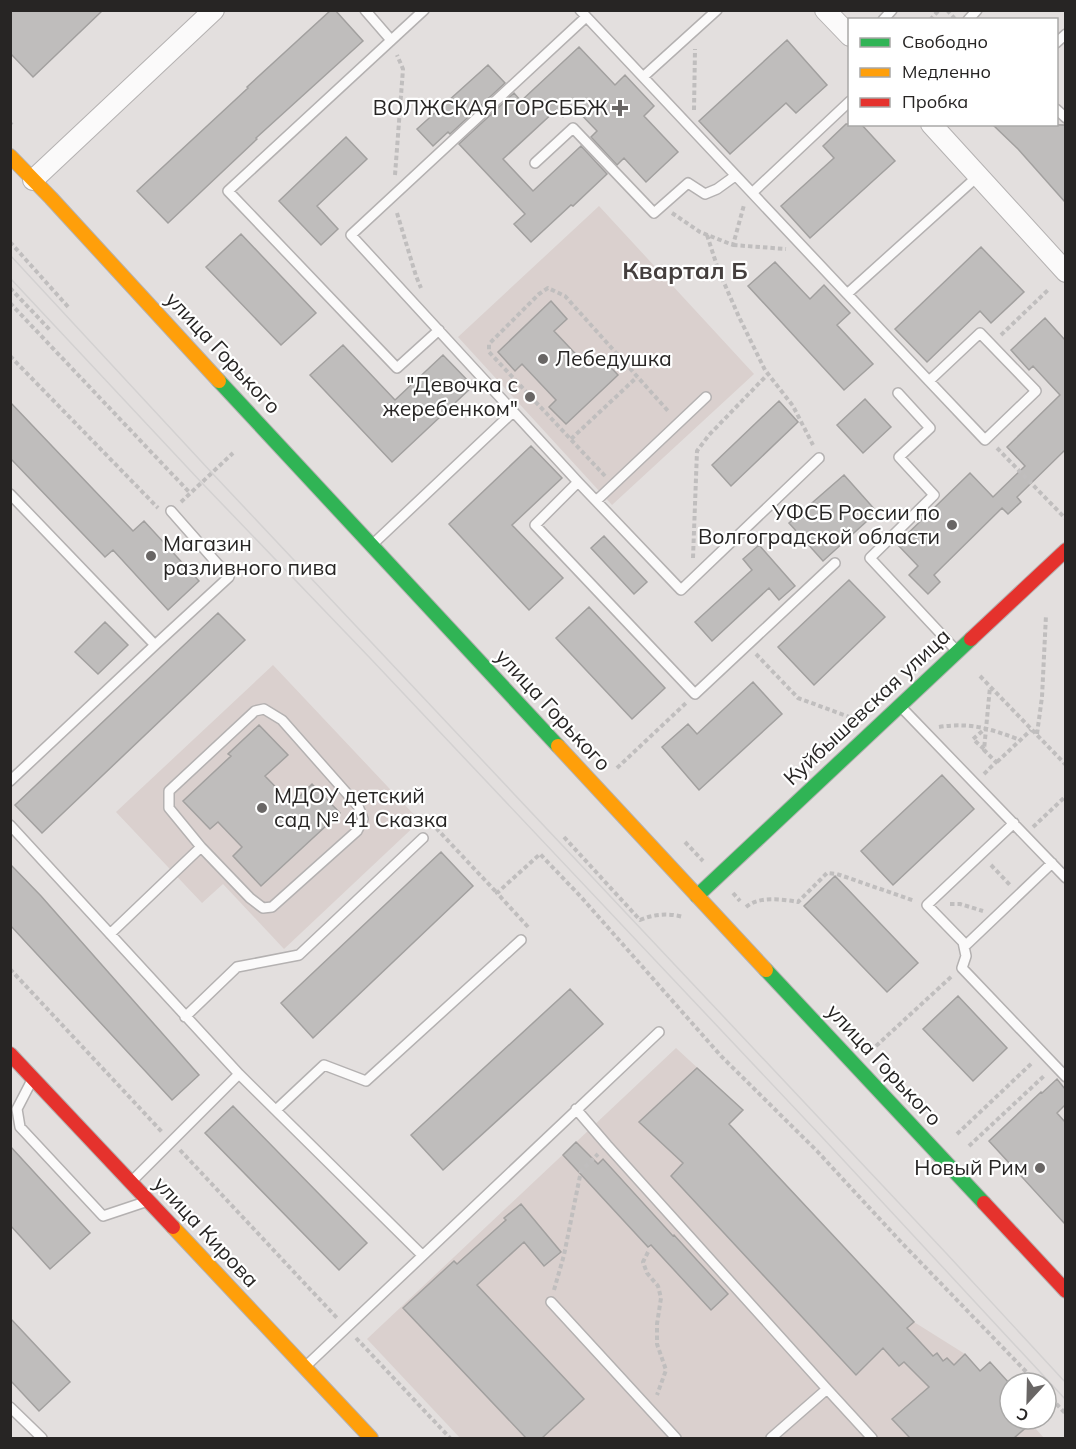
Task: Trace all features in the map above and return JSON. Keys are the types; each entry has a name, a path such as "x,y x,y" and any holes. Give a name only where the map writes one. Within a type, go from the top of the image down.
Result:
{"street":[{"path":"33,180 214,10"},
{"path":"825,10 848,35"},
{"path":"933,126 1065,272"},
{"name":"улица Горького","path":"10,156 1065,1291"},
{"name":"Куйбышевская улица","path":"697,896 1065,550"},
{"name":"улица Кирова","path":"10,1054 370,1438"}],"lane":[{"path":"365,10 391,40"},
{"path":"423,10 228,191 397,369 439,330"},
{"path":"643,77 717,10"},
{"path":"819,458 681,590 578,482 351,235 583,14 928,381 985,440 1036,391 980,333 928,381"},
{"path":"750,192 848,102"},
{"path":"535,163 573,128 654,213 688,183 705,194 717,189 735,176"},
{"path":"847,294 978,176"},
{"path":"898,393 930,428 899,457 934,495 870,558 957,651"},
{"path":"596,501 706,397"},
{"path":"371,546 513,412"},
{"path":"578,482 535,525 695,694 835,563"},
{"path":"10,494 155,645"},
{"path":"10,781 230,577 171,511"},
{"path":"900,706 1065,878"},
{"path":"264,709 282,720 358,806 363,819 357,831 272,907 263,908 250,898 201,847 169,808 169,791 255,711 264,709"},
{"path":"1014,823 930,908 963,942 966,956 962,968 1065,1077"},
{"path":"10,825 239,1074 422,1255"},
{"path":"185,1017 237,967 298,955 423,838"},
{"path":"110,934 201,847"},
{"path":"964,946 1052,863"},
{"path":"276,1110 324,1065 366,1081 521,940"},
{"path":"304,1367 659,1032"},
{"path":"131,1182 239,1074"},
{"path":"33,1077 17,1109 20,1127 103,1216 148,1201"},
{"path":"576,1109 872,1438"},
{"path":"551,1302 676,1438"},
{"path":"771,1438 827,1389"},
{"path":"10,1407 42,1438"}],"path":[{"path":"695,30 695,133"},
{"path":"733,245 750,192"},
{"path":"661,206 700,232 733,245 806,250"},
{"path":"707,235 718,269 739,317 768,374 793,406 819,458"},
{"path":"10,242 70,309"},
{"path":"10,288 50,330"},
{"path":"614,485 489,352 489,344 538,294 548,288 565,296 679,423"},
{"path":"991,344 1048,290"},
{"path":"10,303 190,493"},
{"path":"10,356 162,512 171,511 233,453"},
{"path":"692,580 697,451 709,435 768,374"},
{"path":"571,439 637,377"},
{"path":"987,438 1065,519"},
{"path":"1036,735 1042,697 1046,615"},
{"path":"747,645 798,698 860,720"},
{"path":"980,676 1065,765"},
{"path":"984,750 990,686"},
{"path":"617,768 695,694"},
{"path":"923,729 957,724 986,728 1020,740"},
{"path":"986,728 973,739 996,762"},
{"path":"975,783 1031,730"},
{"path":"1025,834 1065,796"},
{"path":"423,838 435,827 531,931 521,940"},
{"path":"564,837 640,920 649,916 671,913 687,918"},
{"path":"497,893 540,854 721,1056 817,1151 1025,1371"},
{"path":"981,854 1019,895"},
{"path":"746,907 761,900 781,899 798,902 827,873 837,874 930,908 944,904 960,904 998,915"},
{"path":"876,1046 962,968"},
{"path":"10,969 450,1438"},
{"path":"957,1134 1043,1053"},
{"path":"969,1146 1054,1066"},
{"path":"551,1302 564,1255 581,1171 607,1145"},
{"path":"648,1252 644,1262 647,1274 658,1286 661,1298 657,1344 666,1370 651,1412"}],"shaded area":[{"path":"599,206 754,374 612,505 458,337"},
{"path":"273,665 420,821 284,949 223,884 202,903 116,812"},
{"path":"676,1048 743,1110 729,1124 914,1322 965,1354 980,1371 990,1362 998,1371 998,1431 1038,1431 1044,1438 460,1438 367,1339"}],"building":[{"path":"10,10 103,10 33,77 10,53"},
{"path":"331,10 335,10 363,41 256,138 168,223 137,191"},
{"path":"787,40 827,85 796,113 786,103 730,154 699,121"},
{"path":"579,47 615,85 625,75 654,106 644,116 678,152 646,182 624,158 617,165 591,137 597,131 574,107 563,117 556,110 503,159 533,191 581,146 607,174 531,242 514,224 525,214 459,144 514,93 521,101"},
{"path":"488,65 505,83 450,134 448,132 433,146 417,129"},
{"path":"846,124 863,126 895,161 810,238 781,206 834,158 823,146"},
{"path":"1065,125 1065,202 994,126"},
{"path":"346,137 367,159 317,206 338,229 321,245 279,201"},
{"path":"241,234 316,313 281,345 206,267"},
{"path":"981,247 1024,292 991,323 980,311 927,362 895,329"},
{"path":"775,262 810,299 824,285 850,313 837,325 873,364 844,390 748,286"},
{"name":"Лебедушка","path":"551,301 567,319 554,331 587,366 599,355 618,375 566,424 549,407 556,400 522,364 515,371 498,352"},
{"path":"1045,318 1065,340 1065,450 1017,497 1021,502 1008,514 1002,508 934,575 940,582 928,594 909,575 918,566 897,544 970,473 993,497 1025,466 1007,447 1060,395 1033,366 1029,370 1011,350"},
{"path":"343,345 395,400 443,355 473,386 392,462 310,375"},
{"path":"865,399 891,427 863,453 837,425"},
{"path":"779,401 798,422 731,486 712,465"},
{"path":"10,402 133,531 144,521 199,581 168,610 113,550 105,557 10,458"},
{"path":"531,446 562,478 512,525 563,578 529,610 449,524"},
{"path":"844,475 877,512 823,561 789,523"},
{"path":"604,536 647,582 634,594 591,548"},
{"path":"759,545 795,586 779,600 769,588 712,641 695,622 752,570 743,559"},
{"path":"849,580 885,617 814,685 778,647"},
{"path":"589,607 665,688 632,719 556,638"},
{"path":"218,613 245,640 42,833 15,805"},
{"path":"105,622 128,645 98,674 75,652"},
{"path":"753,682 782,714 699,790 662,747 688,724 697,734"},
{"name":"МДОУ детский сад № 41 Сказка","path":"259,725 288,755 265,776 292,804 312,784 340,813 261,886 233,856 242,847 218,822 210,829 183,801 231,756 228,754"},
{"path":"942,775 974,809 893,885 861,851"},
{"path":"441,852 473,886 313,1038 281,1003"},
{"path":"10,864 199,1075 172,1100 10,925"},
{"path":"835,876 918,963 887,992 804,906"},
{"path":"570,989 603,1024 443,1170 411,1135"},
{"path":"958,996 1007,1048 973,1081 923,1029"},
{"path":"697,1068 743,1110 729,1124 914,1322 907,1328 933,1356 937,1353 943,1361 947,1358 954,1365 965,1354 980,1371 990,1362 998,1371 998,1431 1022,1431 1014,1438 910,1438 892,1419 929,1387 904,1362 899,1366 883,1348 856,1375 671,1176 683,1163 639,1122"},
{"name":"Новый Рим","path":"1057,1079 1065,1089 1065,1105 1057,1113 1065,1122 1065,1224 989,1141"},
{"path":"233,1106 367,1243 339,1270 205,1133"},
{"path":"576,1142 598,1164 603,1159 728,1294 711,1310 651,1245 648,1247 563,1155"},
{"path":"10,1146 90,1233 50,1269 10,1225"},
{"path":"521,1204 561,1252 544,1266 524,1242 477,1285 584,1399 542,1438 526,1438 403,1308 454,1261 457,1264"},
{"path":"10,1318 70,1382 39,1411 10,1380"}],"tram line":[{"path":"10,255 1066,1383"},
{"path":"10,278 821,1136 1066,1400"}],"traffic: fast":[{"path":"219,381 558,746"},
{"path":"697,896 971,639"},
{"path":"766,970 984,1203"}],"traffic: slow":[{"path":"10,156 219,381"},
{"path":"558,746 766,970"},
{"path":"173,1227 371,1438"}],"traffic: jam":[{"path":"971,639 1066,550"},
{"path":"10,1054 173,1227"},
{"path":"984,1203 1066,1291"}],"place":[{"name":"ВОЛЖСКАЯ ГОРСББЖ","path":"620,108"},
{"name":"Лебедушка","path":"543,359"},
{"name":"\"Девочка с жеребенком\"","path":"530,397"},
{"name":"УФСБ России по Волгоградской области","path":"952,525"},
{"name":"Магазин разливного пива","path":"151,556"},
{"name":"МДОУ детский сад № 41 Сказка","path":"262,808"},
{"name":"Новый Рим","path":"1040,1168"}],"district":[{"name":"Квартал Б","path":"685,271"}]}
